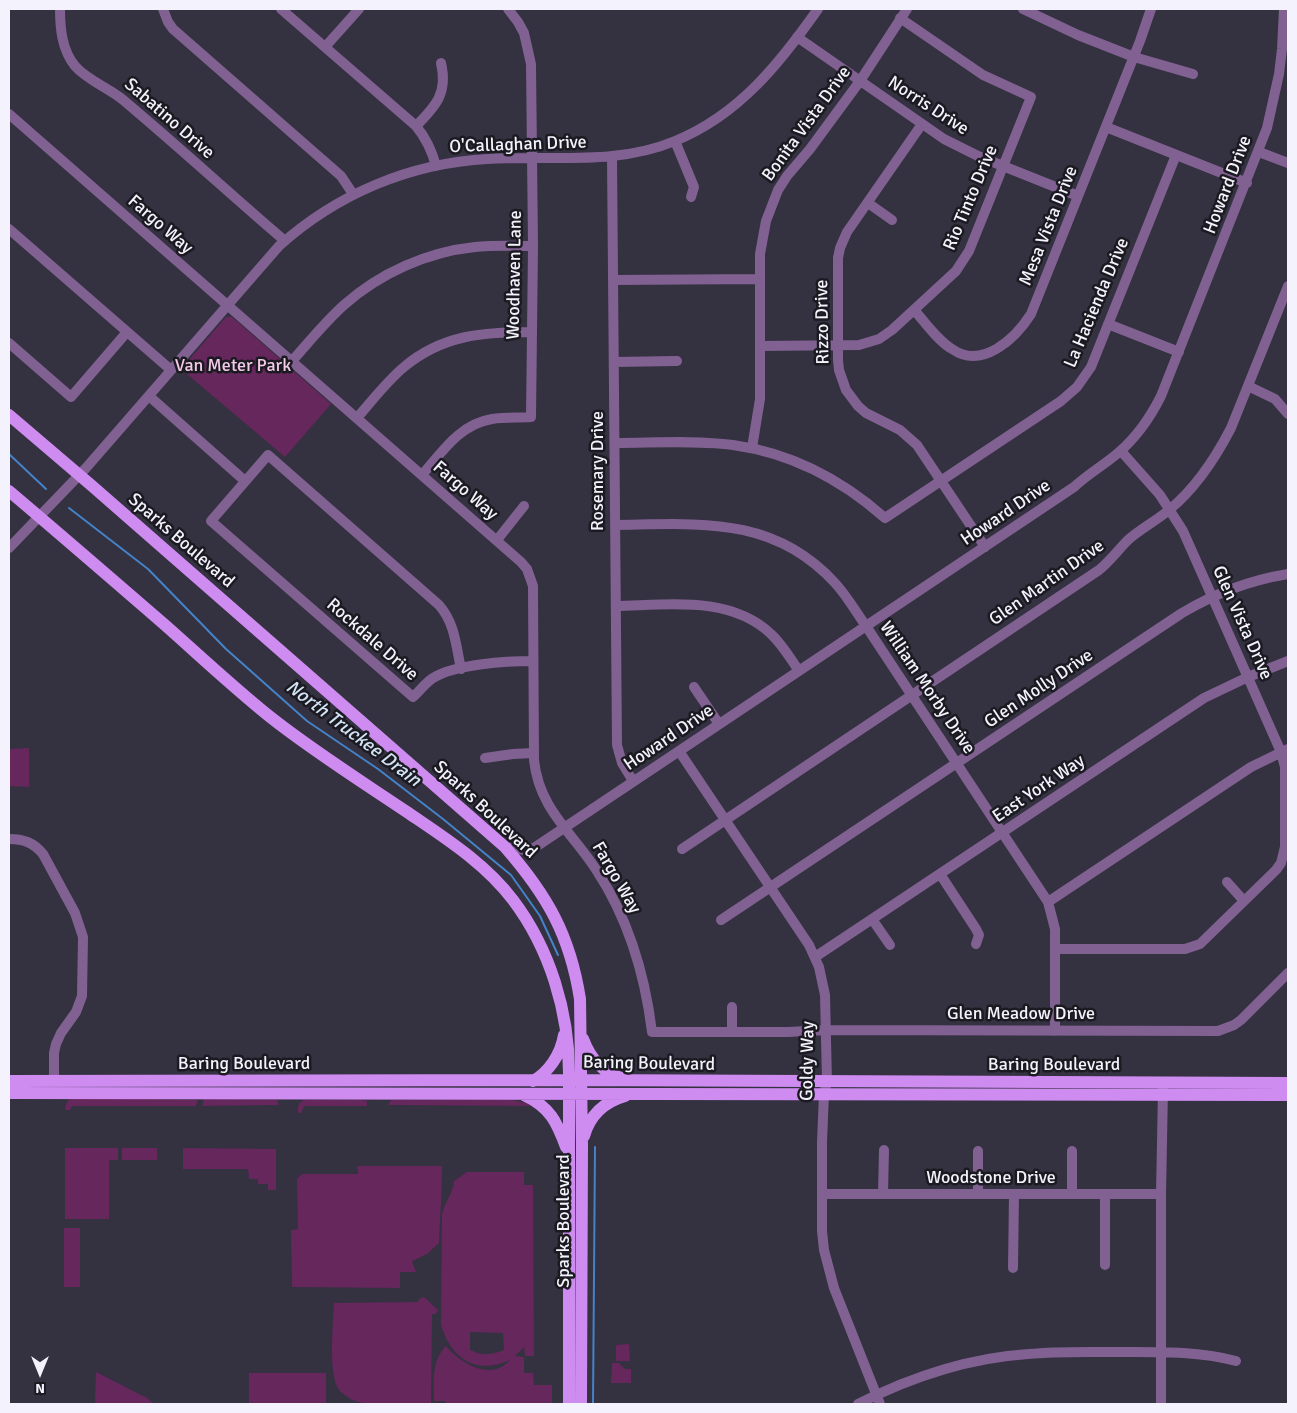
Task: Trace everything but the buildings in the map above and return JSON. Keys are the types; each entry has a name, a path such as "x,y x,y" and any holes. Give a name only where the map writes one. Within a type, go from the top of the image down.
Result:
{"main road":[{"name":"Sparks Boulevard","path":"9,415 505,848 528,873 552,910 566,941 580,998 581,1032 569,1154 569,1404"},
{"name":"Sparks Boulevard","path":"9,491 269,716 459,847 478,863 512,899 540,943 554,980 562,1009 575,1087 582,1145 581,1404"},
{"path":"533,1081 545,1073 559,1053 565,1025"},
{"path":"581,1032 587,1048 598,1065 634,1088"},
{"name":"Baring Boulevard","path":"9,1081 54,1087 522,1094 575,1087"},
{"name":"Baring Boulevard","path":"9,1093 54,1087 533,1081 575,1087 1163,1089 1288,1095"},
{"name":"Baring Boulevard","path":"1163,1089 1288,1083"},
{"path":"582,1145 591,1119 599,1110 612,1100 634,1088"},
{"path":"522,1094 536,1100 552,1115 569,1154"}],"street":[{"name":"Sabatino Drive","path":"60,9 62,36 66,49 76,66 89,78 120,97 285,241"},
{"path":"164,9 168,22 173,29 341,176 353,194"},
{"path":"281,9 416,126 433,153 436,166"},
{"path":"325,47 359,9"},
{"name":"Woodhaven Lane","path":"422,475 456,436 474,424 494,418 531,417 533,246 530,56 524,33 508,9"},
{"name":"O'Callaghan Drive","path":"9,548 79,475 285,241 311,219 353,194 390,178 436,166 489,159 612,157 638,152 675,141 710,122 743,99 772,70 818,9"},
{"name":"Bonita Vista Drive","path":"752,448 760,399 760,279 762,238 766,221 778,190 787,176 810,149 860,81 907,9"},
{"path":"1023,9 1063,28 1134,57 1193,74"},
{"name":"Mesa Vista Drive","path":"914,310 945,344 958,353 974,356 983,355 998,348 1020,328 1031,314 1134,57 1151,9"},
{"name":"Howard Drive","path":"505,848 525,850 534,848 1074,487 1121,451 1144,426 1153,412 1259,152 1284,75 1282,49 1284,9"},
{"name":"Rio Tinto Drive","path":"760,346 859,345 879,339 914,310 956,271 963,262 1030,97 983,75 900,18"},
{"name":"Norris Drive","path":"797,37 922,124 962,149 1078,196"},
{"path":"416,126 432,109 441,92 443,78 441,63"},
{"name":"Fargo Way","path":"9,114 521,562 531,578 533,586 534,753 539,788 551,811 597,871 621,916 639,963 648,1001 652,1032"},
{"name":"Rizzo Drive","path":"922,124 847,232 840,248 838,258 839,370 851,398 866,413 891,424 910,437 917,445 985,547"},
{"path":"1106,127 1247,183"},
{"path":"675,141 694,187 691,196"},
{"path":"1259,152 1288,163"},
{"name":"La Hacienda Drive","path":"752,448 779,455 815,469 852,491 885,518 1068,396 1081,382 1091,366 1176,154"},
{"name":"Rosemary Drive","path":"612,157 617,745 622,763 633,781"},
{"path":"868,203 892,220"},
{"path":"9,229 171,370"},
{"path":"292,361 344,304 394,271 432,256 454,250 490,246 533,246"},
{"path":"613,280 760,279"},
{"name":"Glen Martin Drive","path":"682,848 1099,570 1110,562 1128,540 1170,509 1184,496 1211,463 1231,428 1288,286"},
{"path":"1108,324 1179,352"},
{"path":"9,343 71,397 127,332"},
{"path":"357,418 392,378 417,357 430,349 452,340 475,334 531,332"},
{"path":"614,362 677,361"},
{"path":"1248,386 1275,399 1288,414"},
{"path":"149,396 246,481 268,455 439,605 450,619 453,627 460,669"},
{"path":"614,443 711,443 752,448"},
{"name":"Glen Vista Drive","path":"1055,949 1185,949 1193,947 1200,944 1276,870 1284,855 1285,751 1248,676 1183,531 1170,509 1121,451"},
{"name":"Rockdale Drive","path":"246,481 211,520 414,697 433,678 442,674 460,669 505,662 534,661"},
{"path":"497,540 524,506"},
{"name":"William Morby Drive","path":"615,524 718,525 771,538 804,556 820,569 845,596 1048,902 1055,929 1055,1030"},
{"name":"Glen Molly Drive","path":"721,920 1182,613 1254,581 1288,574"},
{"path":"616,606 699,605 719,607 738,612 761,625 771,634 799,671"},
{"name":"East York Way","path":"815,957 1204,698 1248,676 1288,661"},
{"path":"694,687 719,724"},
{"name":"Goldy Way","path":"679,751 815,957 823,981 826,1030 822,1231 828,1269 837,1297 878,1400"},
{"path":"1048,902 1251,767 1285,751"},
{"path":"485,758 534,753"},
{"path":"9,839 27,841 38,848 43,854 75,913 82,937 82,996 76,1012 61,1032 56,1044 54,1053 54,1087"},
{"path":"940,874 976,929 979,935 976,944"},
{"path":"1227,882 1244,901"},
{"path":"872,919 890,945"},
{"name":"Glen Meadow Drive","path":"652,1032 788,1032 826,1030 1218,1031 1226,1029 1241,1020 1288,974"},
{"path":"732,1007 732,1032"},
{"path":"1160,1404 1163,1089"},
{"path":"883,1194 884,1150"},
{"path":"978,1151 978,1194"},
{"path":"1072,1151 1072,1194"},
{"name":"Woodstone Drive","path":"822,1194 1161,1194"},
{"path":"1014,1194 1014,1268"},
{"path":"1105,1194 1105,1265"},
{"path":"858,1404 878,1400 935,1372 997,1358 1056,1352 1161,1352 1202,1354 1236,1361"}],"green space":[{"name":"Van Meter Park","path":"226,317 232,317 331,404 285,457 181,369"},
{"path":"29,748 29,787 9,786 9,749"},
{"path":"70,1098 198,1100 196,1106 72,1106 70,1110 65,1110"},
{"path":"204,1099 277,1100 279,1105 202,1106"},
{"path":"304,1100 361,1100 367,1101 367,1106 304,1106 301,1113 298,1113 299,1103"},
{"path":"391,1100 512,1100 532,1106 388,1105"},
{"path":"65,1148 118,1148 118,1160 109,1160 109,1219 65,1219"},
{"path":"122,1148 157,1148 157,1160 122,1160"},
{"path":"183,1148 276,1149 276,1190 268,1190 268,1184 258,1184 258,1179 249,1179 248,1169 183,1169"},
{"path":"357,1166 442,1166 439,1243 427,1254 412,1261 416,1272 400,1272 400,1288 292,1287 291,1230 298,1229 297,1179 302,1174 358,1174"},
{"path":"467,1172 524,1172 524,1185 533,1185 534,1356 525,1356 524,1347 515,1356 524,1357 524,1373 533,1373 534,1385 552,1385 552,1404 446,1404 446,1401 434,1401 436,1365 441,1352 446,1346 467,1364 485,1370 502,1366 510,1360 488,1366 478,1365 461,1358 449,1344 441,1325 442,1214 454,1181","holes":["470,1332 503,1333 504,1350 487,1354 470,1350"]},
{"path":"64,1228 80,1228 80,1287 64,1287"},
{"path":"424,1297 438,1310 436,1314 432,1314 431,1404 381,1405 362,1403 353,1400 341,1392 333,1373 332,1361 334,1303 418,1302 419,1299"},
{"path":"629,1344 630,1361 616,1361 616,1345"},
{"path":"612,1363 619,1363 625,1369 631,1369 631,1383 611,1383"},
{"path":"96,1372 147,1398 154,1404 95,1404"},
{"path":"249,1373 326,1373 326,1404 249,1404"}],"waterway":[{"name":"North Truckee Drain","path":"9,454 46,489"},
{"name":"North Truckee Drain","path":"69,508 148,569 226,649 307,721 378,769 511,875 540,916 558,955"},
{"path":"593,1404 595,1147"}]}
